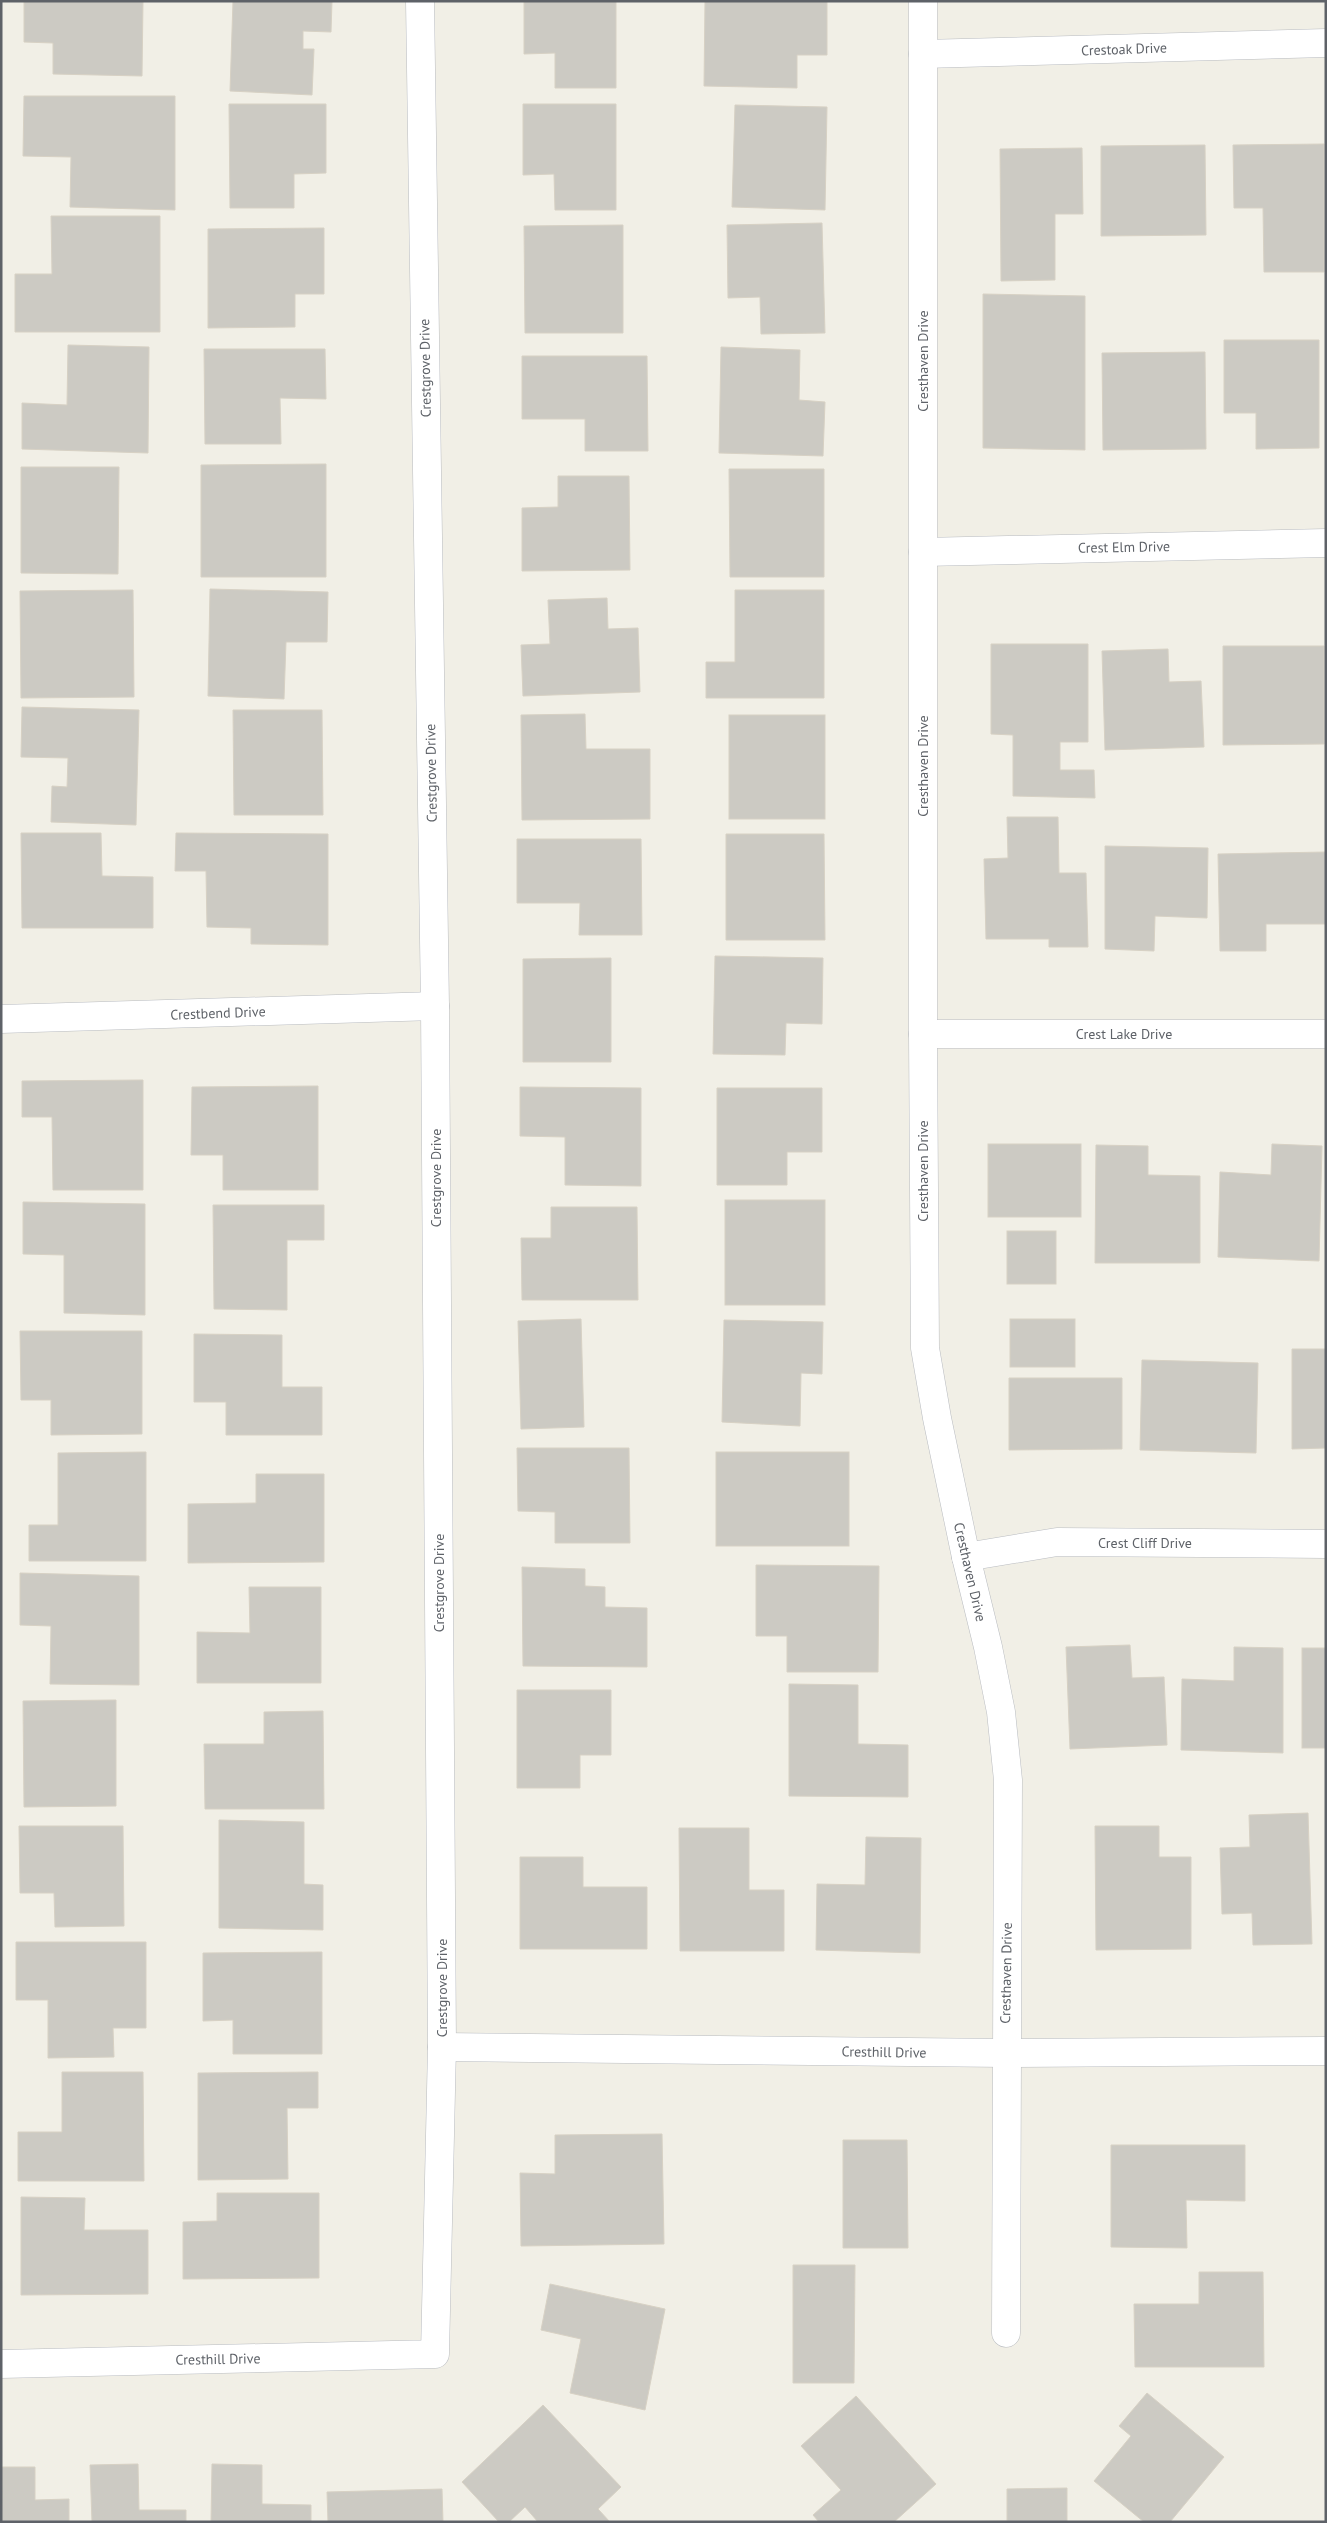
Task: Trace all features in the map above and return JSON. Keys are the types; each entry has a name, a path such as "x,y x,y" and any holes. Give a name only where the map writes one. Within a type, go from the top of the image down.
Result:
{"street":[{"name":"Crestgrove Drive","path":"420,1 435,1006 442,2047 435,2354"},
{"name":"Cresthaven Drive","path":"922,1 925,1348 936,1418 997,1693 1008,1780 1006,2333"},
{"name":"Crestoak Drive","path":"922,54 1326,43"},
{"name":"Crest Elm Drive","path":"923,552 1326,543"},
{"name":"Crestbend Drive","path":"1,1019 435,1006"},
{"name":"Crest Lake Drive","path":"923,1034 1326,1034"},
{"name":"Crest Cliff Drive","path":"966,1557 1057,1542 1326,1544"},
{"name":"Cresthill Drive","path":"442,2047 1006,2053 1326,2052"},
{"name":"Cresthill Drive","path":"1,2364 435,2354"}],"building":[{"path":"24,1 143,1 142,76 53,74 53,43 24,42"},
{"path":"233,1 332,1 331,32 303,31 303,49 314,49 312,95 230,91"},
{"path":"524,1 616,1 616,88 555,88 555,53 524,54"},
{"path":"705,1 827,1 827,55 797,55 797,88 704,86"},
{"path":"24,96 175,96 175,210 70,207 71,157 23,156"},
{"path":"229,104 326,104 326,173 294,174 294,208 230,208"},
{"path":"523,104 616,104 616,210 555,210 554,174 523,175"},
{"path":"735,105 827,107 825,210 732,207"},
{"path":"1324,144 1324,272 1264,272 1263,208 1234,208 1233,145"},
{"path":"1205,145 1206,235 1101,236 1101,146"},
{"path":"1082,148 1083,214 1055,214 1055,280 1001,281 1000,149"},
{"path":"51,216 160,216 160,332 15,332 15,274 52,274"},
{"path":"822,223 825,333 761,334 760,297 728,298 727,225"},
{"path":"623,225 623,333 525,333 524,226"},
{"path":"324,228 324,294 295,294 295,327 208,328 208,229"},
{"path":"983,294 1085,296 1085,450 983,448"},
{"path":"1224,340 1319,340 1319,448 1256,449 1256,413 1224,413"},
{"path":"68,345 149,347 148,453 22,449 22,403 67,405"},
{"path":"721,347 800,350 799,400 825,402 823,456 719,453"},
{"path":"204,349 325,349 326,399 280,398 281,444 205,444"},
{"path":"1205,352 1206,449 1103,450 1102,353"},
{"path":"522,356 647,356 648,451 585,451 585,419 522,419"},
{"path":"326,464 326,577 201,577 201,465"},
{"path":"21,467 119,467 118,574 21,573"},
{"path":"729,469 824,469 824,577 730,577"},
{"path":"558,476 629,476 630,570 522,571 522,508 558,507"},
{"path":"210,589 328,592 327,642 286,642 284,699 208,696"},
{"path":"133,590 134,697 21,698 20,591"},
{"path":"735,590 824,590 824,698 706,698 706,662 735,662"},
{"path":"607,598 608,629 638,628 640,692 523,696 521,645 550,644 548,600"},
{"path":"991,644 1088,644 1088,742 1060,742 1060,770 1094,770 1095,798 1013,796 1013,735 991,734"},
{"path":"1223,646 1324,646 1324,744 1223,745"},
{"path":"1168,649 1169,682 1201,681 1204,747 1105,750 1102,651"},
{"path":"22,707 139,710 136,825 51,822 52,786 67,787 68,758 21,757"},
{"path":"233,710 322,710 323,815 234,815"},
{"path":"585,714 586,749 650,749 650,819 522,820 521,715"},
{"path":"729,715 825,715 825,819 729,819"},
{"path":"1007,817 1058,817 1059,873 1086,873 1088,947 1049,947 1049,939 986,939 984,859 1008,858"},
{"path":"21,833 101,833 102,876 153,877 153,928 22,928"},
{"path":"176,833 328,834 328,945 251,944 251,928 207,927 206,871 175,871"},
{"path":"726,834 824,834 825,940 726,940"},
{"path":"517,839 641,839 642,935 579,935 580,903 517,903"},
{"path":"1105,846 1208,848 1207,918 1155,916 1154,951 1105,949"},
{"path":"1326,852 1326,924 1266,924 1266,951 1220,951 1218,854"},
{"path":"715,956 823,958 822,1024 786,1023 785,1055 713,1054"},
{"path":"611,958 611,1062 523,1062 523,959"},
{"path":"143,1080 143,1190 53,1190 52,1117 22,1117 22,1081"},
{"path":"318,1086 318,1190 223,1190 223,1155 191,1155 192,1087"},
{"path":"520,1087 641,1088 641,1186 565,1185 565,1137 520,1136"},
{"path":"717,1088 822,1088 822,1152 787,1152 787,1185 717,1185"},
{"path":"988,1144 1081,1144 1081,1217 988,1217"},
{"path":"1272,1144 1322,1146 1319,1261 1218,1257 1220,1172 1271,1175"},
{"path":"1096,1145 1148,1146 1148,1175 1200,1176 1200,1263 1095,1263"},
{"path":"725,1200 825,1200 825,1305 725,1305"},
{"path":"23,1202 145,1204 145,1315 64,1313 64,1255 23,1254"},
{"path":"213,1205 324,1205 324,1240 287,1240 287,1310 214,1309"},
{"path":"551,1207 637,1207 638,1300 522,1300 521,1238 551,1238"},
{"path":"1007,1231 1056,1231 1056,1284 1007,1284"},
{"path":"581,1319 584,1427 521,1429 518,1321"},
{"path":"1010,1319 1075,1319 1075,1367 1010,1367"},
{"path":"724,1320 823,1322 822,1374 801,1373 800,1426 722,1422"},
{"path":"20,1331 142,1331 142,1434 51,1435 51,1400 21,1400"},
{"path":"194,1334 282,1335 282,1387 322,1387 322,1435 226,1435 226,1402 194,1402"},
{"path":"1292,1349 1326,1349 1326,1448 1292,1449"},
{"path":"1142,1360 1258,1363 1256,1453 1140,1450"},
{"path":"1009,1378 1122,1378 1122,1449 1009,1450"},
{"path":"517,1448 629,1448 630,1543 555,1543 555,1512 518,1511"},
{"path":"146,1452 146,1561 29,1561 29,1525 58,1525 58,1453"},
{"path":"716,1452 849,1452 849,1546 716,1546"},
{"path":"256,1474 324,1474 324,1562 188,1563 188,1504 256,1503"},
{"path":"756,1565 879,1566 878,1672 787,1672 787,1636 756,1636"},
{"path":"522,1567 585,1569 585,1586 605,1587 605,1607 647,1608 647,1667 523,1666"},
{"path":"20,1573 139,1576 139,1685 50,1684 51,1626 20,1625"},
{"path":"249,1587 321,1587 321,1683 197,1683 197,1632 250,1633"},
{"path":"1130,1645 1132,1678 1164,1677 1167,1745 1070,1749 1066,1647"},
{"path":"1234,1647 1283,1648 1283,1753 1181,1750 1182,1679 1234,1681"},
{"path":"1302,1648 1326,1648 1326,1748 1302,1748"},
{"path":"789,1684 858,1685 858,1744 908,1745 908,1797 789,1796"},
{"path":"517,1690 611,1690 611,1755 580,1755 580,1788 517,1788"},
{"path":"116,1700 116,1806 24,1807 23,1701"},
{"path":"323,1711 324,1809 205,1809 204,1744 264,1744 264,1712"},
{"path":"1308,1813 1312,1944 1253,1945 1252,1913 1222,1914 1220,1848 1250,1847 1249,1815"},
{"path":"219,1820 304,1822 304,1884 323,1885 323,1930 219,1928"},
{"path":"19,1826 123,1826 124,1926 55,1927 54,1893 20,1893"},
{"path":"1095,1826 1159,1826 1159,1857 1191,1857 1191,1949 1096,1950"},
{"path":"679,1828 749,1828 749,1890 784,1890 784,1951 680,1951"},
{"path":"866,1837 921,1838 920,1953 816,1950 817,1884 865,1885"},
{"path":"520,1857 583,1857 583,1887 647,1887 647,1949 520,1949"},
{"path":"16,1942 146,1942 146,2028 113,2028 114,2057 48,2058 48,2000 16,2000"},
{"path":"322,1952 322,2054 233,2054 233,2020 203,2021 203,1953"},
{"path":"62,2072 143,2072 144,2181 18,2181 18,2132 62,2132"},
{"path":"318,2072 318,2108 287,2108 288,2179 198,2180 198,2073"},
{"path":"662,2134 664,2244 521,2246 520,2173 555,2174 555,2135"},
{"path":"843,2140 907,2140 908,2248 843,2248"},
{"path":"1111,2145 1245,2145 1245,2201 1186,2200 1187,2248 1111,2247"},
{"path":"217,2193 319,2193 319,2278 183,2279 183,2222 217,2221"},
{"path":"21,2197 85,2198 84,2230 148,2230 148,2294 21,2295"},
{"path":"793,2265 855,2265 854,2383 793,2383"},
{"path":"1199,2272 1263,2272 1264,2367 1135,2367 1134,2304 1199,2304"},
{"path":"550,2284 665,2309 645,2410 570,2393 581,2339 541,2330"},
{"path":"1147,2393 1224,2457 1170,2522 1144,2522 1094,2481 1131,2436 1119,2426"},
{"path":"856,2396 936,2484 894,2522 819,2522 813,2515 841,2490 801,2446"},
{"path":"543,2405 621,2487 598,2509 610,2522 538,2522 525,2507 509,2522 499,2522 462,2482"},
{"path":"138,2464 139,2510 186,2510 186,2522 92,2522 90,2465"},
{"path":"212,2464 262,2465 262,2504 311,2505 311,2522 211,2522"},
{"path":"1,2467 35,2467 35,2500 69,2499 69,2522 1,2522"},
{"path":"1067,2488 1067,2522 947,2522 1007,2521 1007,2489"},
{"path":"442,2489 443,2522 328,2522 327,2492"}]}
